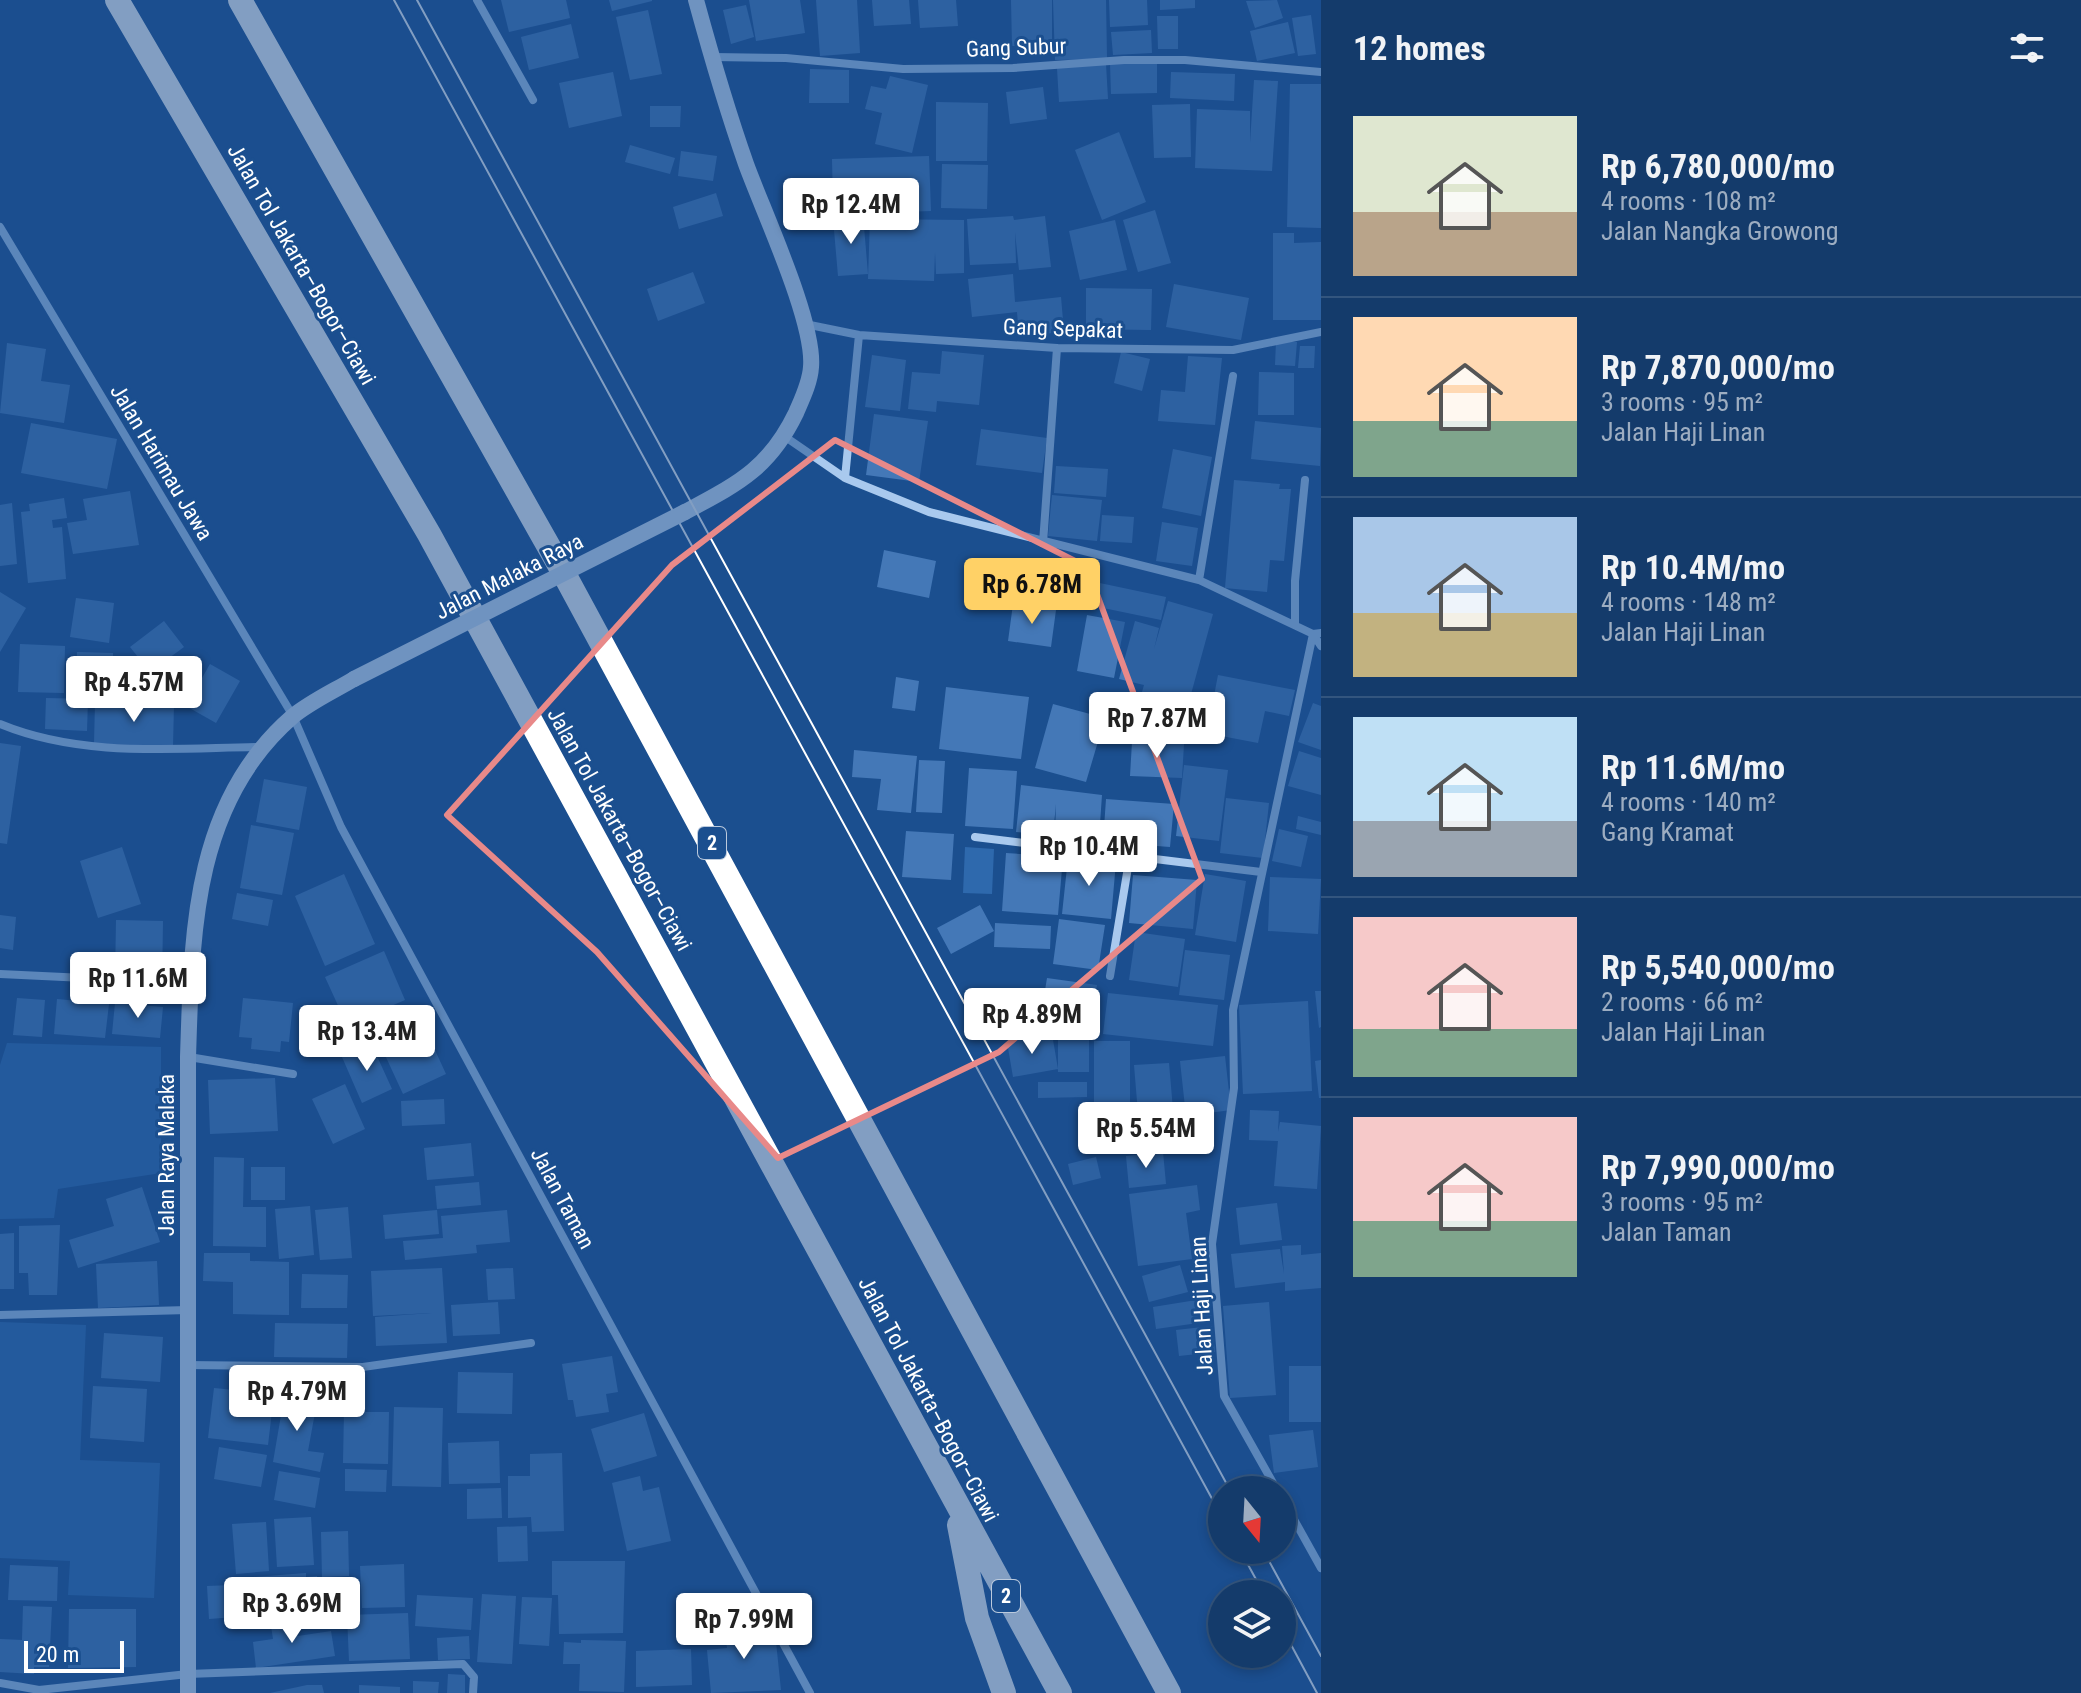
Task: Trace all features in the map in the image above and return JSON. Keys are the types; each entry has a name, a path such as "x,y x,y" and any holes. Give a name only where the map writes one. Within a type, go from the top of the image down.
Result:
{"highway":[{"name":"Jalan Tol Jakarta–Bogor–Ciawi","path":"117,0 429,534 1060,1693"},
{"name":"2","path":"240,0 593,625 1169,1693"},
{"path":"953,1499 977,1618 1004,1693"}],"street":[{"path":"477,0 533,100"},
{"name":"Jalan Malaka Raya","path":"354,679 749,477 784,436 803,398 811,367 804,323 712,57 696,0"},
{"name":"Gang Subur","path":"712,57 786,58 903,69 1013,68 1124,60 1185,60 1321,72"},
{"name":"Jalan Harimau Jawa","path":"0,227 293,716"},
{"name":"Gang Sepakat","path":"804,323 859,335 1057,348 1233,350 1321,332"},
{"path":"845,478 859,335"},
{"path":"1043,543 1057,348"},
{"path":"1199,580 1233,376"},
{"path":"784,436 845,478 929,512 1199,580 1317,634 1321,646"},
{"path":"1295,625 1295,581 1305,480"},
{"name":"Jalan Haji Linan","path":"1269,1476 1224,1396 1212,1244 1232,1113 1233,1010 1261,872 1317,634"},
{"name":"Jalan Raya Malaka","path":"188,1693 188,1057 190,983 201,878 210,841 246,767 293,716 354,679"},
{"name":"Jalan Taman","path":"293,716 341,827 810,1693"},
{"path":"0,724 60,742 117,749 264,747"},
{"path":"975,837 1261,872"},
{"path":"1110,976 1130,855"},
{"path":"0,974 190,983"},
{"path":"188,1057 293,1074"},
{"path":"0,1315 188,1310"},
{"path":"186,1365 363,1367 531,1343"},
{"path":"1296,1523 1321,1568"},
{"path":"0,1683 39,1690 188,1674 463,1664 474,1677 473,1693"}],"highlighted area":[{"path":"835,440 1087,567 1202,879 999,1052 778,1158 597,952 447,815 672,565"}],"shaded area":[{"path":"965,847 994,849 992,894 963,893"},
{"path":"7,1043 161,1047 161,1173 58,1189 54,1218 0,1219 0,1065"},
{"path":"0,1322 86,1325 80,1460 160,1463 154,1598 68,1595 70,1561 0,1558"}],"building":[{"path":"501,0 566,0 570,18 509,32"},
{"path":"609,0 652,0 652,1 612,11"},
{"path":"749,0 800,0 805,33 756,41"},
{"path":"816,0 857,0 860,53 820,56"},
{"path":"872,0 909,0 911,24 874,26"},
{"path":"918,0 956,0 958,26 920,28"},
{"path":"1011,0 1052,0 1052,46 1012,46"},
{"path":"1053,0 1106,0 1107,59 1055,60"},
{"path":"1109,0 1147,0 1148,25 1110,27"},
{"path":"1160,0 1195,0 1195,8 1160,10"},
{"path":"1277,0 1283,18 1255,28 1246,1"},
{"path":"746,5 754,37 731,44 723,10"},
{"path":"648,10 662,74 630,80 616,17"},
{"path":"1311,15 1316,54 1298,56 1292,18"},
{"path":"1157,16 1178,16 1178,49 1158,49"},
{"path":"1288,22 1295,53 1257,61 1250,31"},
{"path":"571,24 579,58 529,70 521,37"},
{"path":"1151,30 1152,53 1113,55 1111,32"},
{"path":"1110,63 1157,63 1157,93 1111,94"},
{"path":"1106,64 1108,99 1059,102 1057,68"},
{"path":"810,69 849,70 849,103 809,103"},
{"path":"613,72 622,116 569,128 559,83"},
{"path":"1171,72 1235,74 1234,101 1170,98"},
{"path":"890,76 928,85 912,153 875,144 882,113 865,109 871,86 886,89"},
{"path":"1254,80 1278,81 1272,171 1195,168 1197,109 1250,111 1250,143"},
{"path":"1290,84 1321,84 1321,228 1287,227"},
{"path":"1043,87 1047,119 1010,124 1006,92"},
{"path":"936,102 988,103 987,161 936,161"},
{"path":"1190,104 1191,157 1154,158 1152,105"},
{"path":"650,106 681,106 680,127 650,127"},
{"path":"1119,132 1146,202 1102,220 1075,150"},
{"path":"630,145 675,158 670,174 625,162"},
{"path":"681,151 717,156 713,181 678,176"},
{"path":"929,156 931,211 872,213 872,201 833,202 832,159"},
{"path":"942,164 988,165 987,209 941,208"},
{"path":"716,193 723,216 679,229 673,207"},
{"path":"1155,210 1171,263 1138,272 1123,220"},
{"path":"863,215 868,274 838,276 833,218"},
{"path":"1013,216 1014,220 1045,216 1051,267 1019,270 1015,232 1016,263 970,265 967,219"},
{"path":"870,219 964,220 964,273 936,274 935,252 934,281 868,279"},
{"path":"1115,220 1127,270 1080,280 1069,231"},
{"path":"1273,233 1294,233 1294,243 1321,242 1321,320 1273,320"},
{"path":"693,272 705,303 658,321 647,289"},
{"path":"1013,274 1015,302 1061,297 1064,332 1019,336 1017,312 972,317 968,279"},
{"path":"1174,284 1249,298 1241,340 1166,327"},
{"path":"1086,288 1152,289 1151,330 1086,329"},
{"path":"1276,342 1297,342 1295,366 1275,365"},
{"path":"7,343 46,349 41,381 70,385 64,423 0,413"},
{"path":"1300,346 1315,346 1314,368 1298,368"},
{"path":"942,351 984,355 979,405 937,401 936,412 908,409 912,372 940,374"},
{"path":"1121,352 1150,359 1142,391 1114,383"},
{"path":"872,355 906,360 900,411 865,407"},
{"path":"1188,356 1222,358 1215,425 1158,421 1161,390 1185,392"},
{"path":"1259,372 1294,373 1294,415 1258,415"},
{"path":"874,414 928,421 919,482 866,475"},
{"path":"1255,421 1321,428 1320,466 1251,459"},
{"path":"31,423 117,439 107,489 21,473"},
{"path":"981,429 1047,438 1042,473 976,465"},
{"path":"1173,449 1212,457 1201,516 1162,508"},
{"path":"1056,466 1108,469 1106,497 1054,493"},
{"path":"1234,480 1280,484 1279,489 1291,489 1284,561 1270,560 1267,592 1225,588"},
{"path":"130,491 139,545 73,554 67,523 87,520 83,499"},
{"path":"1052,495 1102,500 1097,541 1048,536"},
{"path":"64,498 67,518 52,520 53,528 62,527 66,579 28,583 21,512 30,511 29,504"},
{"path":"12,503 17,564 0,566 0,505"},
{"path":"1102,515 1134,517 1132,543 1100,541"},
{"path":"1162,522 1198,528 1192,566 1156,561"},
{"path":"884,550 936,561 929,598 877,587"},
{"path":"1095,582 1166,597 1161,620 1089,605"},
{"path":"0,592 26,608 0,652"},
{"path":"76,598 114,603 109,643 70,637"},
{"path":"1168,601 1213,614 1188,705 1142,692 1144,685 1119,679 1135,621 1159,628 1154,649"},
{"path":"1013,604 1056,610 1051,647 1008,641"},
{"path":"1087,615 1125,622 1114,678 1077,671"},
{"path":"164,621 184,647 150,672 130,647"},
{"path":"20,644 65,646 64,693 18,692"},
{"path":"77,652 113,653 113,694 75,693"},
{"path":"210,664 240,681 216,723 186,706"},
{"path":"1218,675 1295,690 1289,716 1265,711 1258,743 1190,730 1197,697 1213,701"},
{"path":"896,677 919,681 915,711 892,708"},
{"path":"946,687 1029,697 1021,759 939,749"},
{"path":"46,698 88,699 87,731 45,729"},
{"path":"95,703 174,704 173,746 94,744"},
{"path":"1313,703 1321,706 1321,750 1298,742"},
{"path":"1053,704 1105,718 1086,782 1035,768"},
{"path":"1132,742 1184,744 1182,778 1130,776"},
{"path":"0,743 21,746 7,844 0,843"},
{"path":"854,750 917,756 911,813 877,810 881,779 852,777"},
{"path":"1299,751 1321,758 1321,795 1288,786"},
{"path":"919,760 945,761 942,813 916,812"},
{"path":"1184,765 1228,770 1219,841 1176,836"},
{"path":"969,768 1017,771 1013,829 965,826"},
{"path":"264,779 307,787 299,830 256,822"},
{"path":"1021,785 1102,795 1099,838 1055,834 1056,804 1053,835 1016,832"},
{"path":"1226,798 1269,803 1263,858 1220,853"},
{"path":"1106,799 1174,804 1170,847 1103,842"},
{"path":"1298,816 1321,822 1321,835 1296,829"},
{"path":"251,825 294,833 282,895 240,888"},
{"path":"1279,829 1308,836 1301,867 1272,861"},
{"path":"906,831 954,834 951,880 902,877"},
{"path":"122,847 141,904 98,918 80,861"},
{"path":"1006,853 1063,857 1058,915 1002,911"},
{"path":"1068,858 1116,862 1111,919 1062,914"},
{"path":"344,874 375,944 325,966 295,896"},
{"path":"1205,874 1246,881 1236,942 1195,935"},
{"path":"1133,875 1197,880 1193,929 1129,923"},
{"path":"1270,877 1321,879 1318,934 1268,931"},
{"path":"237,893 273,900 268,926 232,919"},
{"path":"980,905 994,931 951,954 937,928"},
{"path":"0,915 16,917 13,950 0,948"},
{"path":"1059,919 1105,925 1098,970 1053,964"},
{"path":"116,920 163,921 162,981 115,981"},
{"path":"995,923 1051,926 1050,949 994,947"},
{"path":"1136,932 1185,939 1178,987 1129,980"},
{"path":"1185,950 1230,955 1224,1000 1179,995"},
{"path":"384,951 405,1000 347,1025 325,977"},
{"path":"1047,978 1097,985 1090,1028 1040,1021"},
{"path":"1315,991 1321,991 1319,1028"},
{"path":"1108,993 1218,1005 1213,1046 1103,1034"},
{"path":"17,998 45,1000 42,1037 13,1035"},
{"path":"243,998 293,1003 289,1042 281,1041 280,1052 251,1049 252,1038 239,1037"},
{"path":"57,999 109,1004 105,1038 54,1034"},
{"path":"1308,1001 1312,1091 1243,1094 1239,1005"},
{"path":"115,1003 163,1007 160,1038 112,1034"},
{"path":"416,1009 446,1074 403,1094 373,1029"},
{"path":"1052,1034 1058,1069 1013,1077 1007,1042"},
{"path":"1058,1039 1089,1039 1089,1072 1058,1072"},
{"path":"1094,1041 1130,1041 1130,1115 1094,1116"},
{"path":"371,1043 392,1089 362,1103 342,1057"},
{"path":"1225,1056 1231,1110 1186,1116 1180,1061"},
{"path":"1321,1060 1321,1098 1319,1098 1315,1061"},
{"path":"1169,1063 1173,1110 1138,1113 1134,1065"},
{"path":"275,1078 278,1131 210,1134 208,1080"},
{"path":"1038,1082 1087,1082 1087,1097 1038,1098"},
{"path":"345,1084 365,1129 333,1144 312,1099"},
{"path":"444,1099 445,1124 402,1126 401,1101"},
{"path":"1250,1110 1279,1111 1278,1132 1280,1122 1321,1126 1317,1189 1274,1186 1278,1141 1249,1140"},
{"path":"1164,1114 1184,1114 1185,1153 1166,1153"},
{"path":"1131,1125 1131,1143 1082,1144 1082,1126"},
{"path":"471,1143 474,1176 427,1180 424,1148"},
{"path":"1163,1152 1166,1184 1129,1188 1126,1156"},
{"path":"214,1157 244,1158 243,1207 266,1207 266,1247 213,1246"},
{"path":"1096,1157 1101,1178 1073,1185 1068,1164"},
{"path":"251,1167 285,1167 285,1200 251,1200"},
{"path":"479,1182 481,1205 437,1209 435,1186"},
{"path":"1197,1185 1200,1210 1186,1213 1192,1259 1138,1266 1129,1194"},
{"path":"142,1187 160,1242 78,1268 69,1240 114,1226 106,1199"},
{"path":"1277,1203 1282,1240 1240,1245 1236,1208"},
{"path":"310,1206 314,1255 279,1259 275,1209"},
{"path":"348,1207 352,1258 320,1260 315,1210"},
{"path":"437,1210 439,1234 385,1239 383,1215"},
{"path":"507,1210 510,1242 476,1245 477,1253 405,1260 403,1241 443,1238 441,1216"},
{"path":"60,1225 57,1295 29,1295 28,1273 19,1273 19,1226"},
{"path":"14,1233 14,1289 0,1289 0,1234"},
{"path":"1301,1245 1301,1255 1321,1253 1321,1288 1285,1291 1285,1282 1235,1288 1231,1254 1280,1249 1284,1274 1282,1246"},
{"path":"204,1253 250,1253 250,1261 289,1262 289,1315 233,1314 233,1282 203,1281"},
{"path":"157,1261 159,1305 98,1308 96,1264"},
{"path":"1180,1265 1188,1292 1149,1302 1142,1276"},
{"path":"442,1268 447,1343 376,1346 375,1317 432,1313 373,1316 371,1271"},
{"path":"513,1268 515,1299 488,1300 486,1269"},
{"path":"302,1274 348,1275 347,1308 301,1308"},
{"path":"1209,1298 1212,1321 1156,1329 1153,1307"},
{"path":"498,1302 500,1334 453,1336 451,1305"},
{"path":"1269,1302 1276,1395 1230,1398 1223,1306"},
{"path":"275,1323 348,1324 347,1358 274,1357"},
{"path":"1212,1326 1215,1352 1179,1356 1176,1330"},
{"path":"104,1333 163,1337 160,1382 101,1378"},
{"path":"612,1356 618,1392 606,1394 609,1412 576,1417 573,1400 568,1400 562,1364"},
{"path":"1289,1366 1321,1366 1321,1422 1289,1422"},
{"path":"458,1372 513,1373 512,1414 457,1413"},
{"path":"93,1386 147,1389 144,1442 90,1438"},
{"path":"214,1388 274,1394 268,1445 208,1438"},
{"path":"285,1392 318,1396 308,1451 324,1453 320,1472 273,1462"},
{"path":"394,1407 443,1408 441,1487 392,1486"},
{"path":"344,1412 389,1412 388,1464 343,1463"},
{"path":"644,1413 657,1456 604,1472 591,1429"},
{"path":"1313,1430 1318,1467 1274,1473 1269,1435"},
{"path":"499,1441 500,1483 449,1484 448,1443"},
{"path":"219,1447 267,1455 261,1487 214,1479"},
{"path":"562,1453 564,1531 532,1532 531,1517 508,1518 508,1476 530,1476 530,1454"},
{"path":"345,1469 387,1470 386,1492 345,1491"},
{"path":"279,1471 320,1478 315,1508 274,1500"},
{"path":"640,1476 643,1491 659,1487 671,1541 627,1551 612,1483"},
{"path":"501,1488 502,1518 467,1519 467,1489"},
{"path":"311,1517 314,1565 277,1567 274,1519"},
{"path":"266,1522 269,1571 236,1574 232,1524"},
{"path":"527,1526 528,1561 498,1562 497,1527"},
{"path":"348,1531 349,1576 322,1577 321,1532"},
{"path":"552,1561 625,1561 623,1633 559,1634 558,1595 552,1595"},
{"path":"404,1564 405,1607 362,1608 360,1566"},
{"path":"10,1565 58,1567 57,1601 8,1600"},
{"path":"306,1573 306,1577 317,1576 318,1591 308,1591 309,1614 243,1618 241,1578"},
{"path":"233,1585 235,1617 209,1619 207,1586"},
{"path":"482,1594 516,1596 512,1664 477,1662"},
{"path":"417,1595 473,1598 471,1630 415,1626"},
{"path":"522,1597 552,1598 549,1646 519,1644"},
{"path":"23,1606 52,1607 49,1667 34,1667 34,1674 0,1672 0,1639 22,1640"},
{"path":"69,1609 136,1609 136,1667 68,1668"},
{"path":"408,1613 410,1659 349,1661 347,1615"},
{"path":"296,1616 298,1636 331,1631 335,1656 256,1668 253,1642 273,1639 270,1619"},
{"path":"761,1619 764,1644 776,1642 781,1690 711,1693 707,1650 727,1648 724,1624"},
{"path":"469,1636 470,1659 438,1660 437,1638"},
{"path":"581,1640 626,1641 624,1692 579,1691 580,1664 563,1664 564,1642 581,1643"},
{"path":"691,1649 692,1685 636,1687 636,1651"},
{"path":"448,1674 465,1675 465,1693 447,1693"},
{"path":"413,1681 439,1682 438,1693 413,1693"},
{"path":"322,1685 324,1693 270,1693"},
{"path":"359,1685 400,1687 400,1693 359,1693"}],"tram line":[{"path":"394,0 1208,1491"},
{"path":"417,0 1222,1476"},
{"path":"1248,1564 1256,1580"},
{"path":"1271,1564 1321,1656"},
{"path":"1296,1654 1317,1693"}]}
